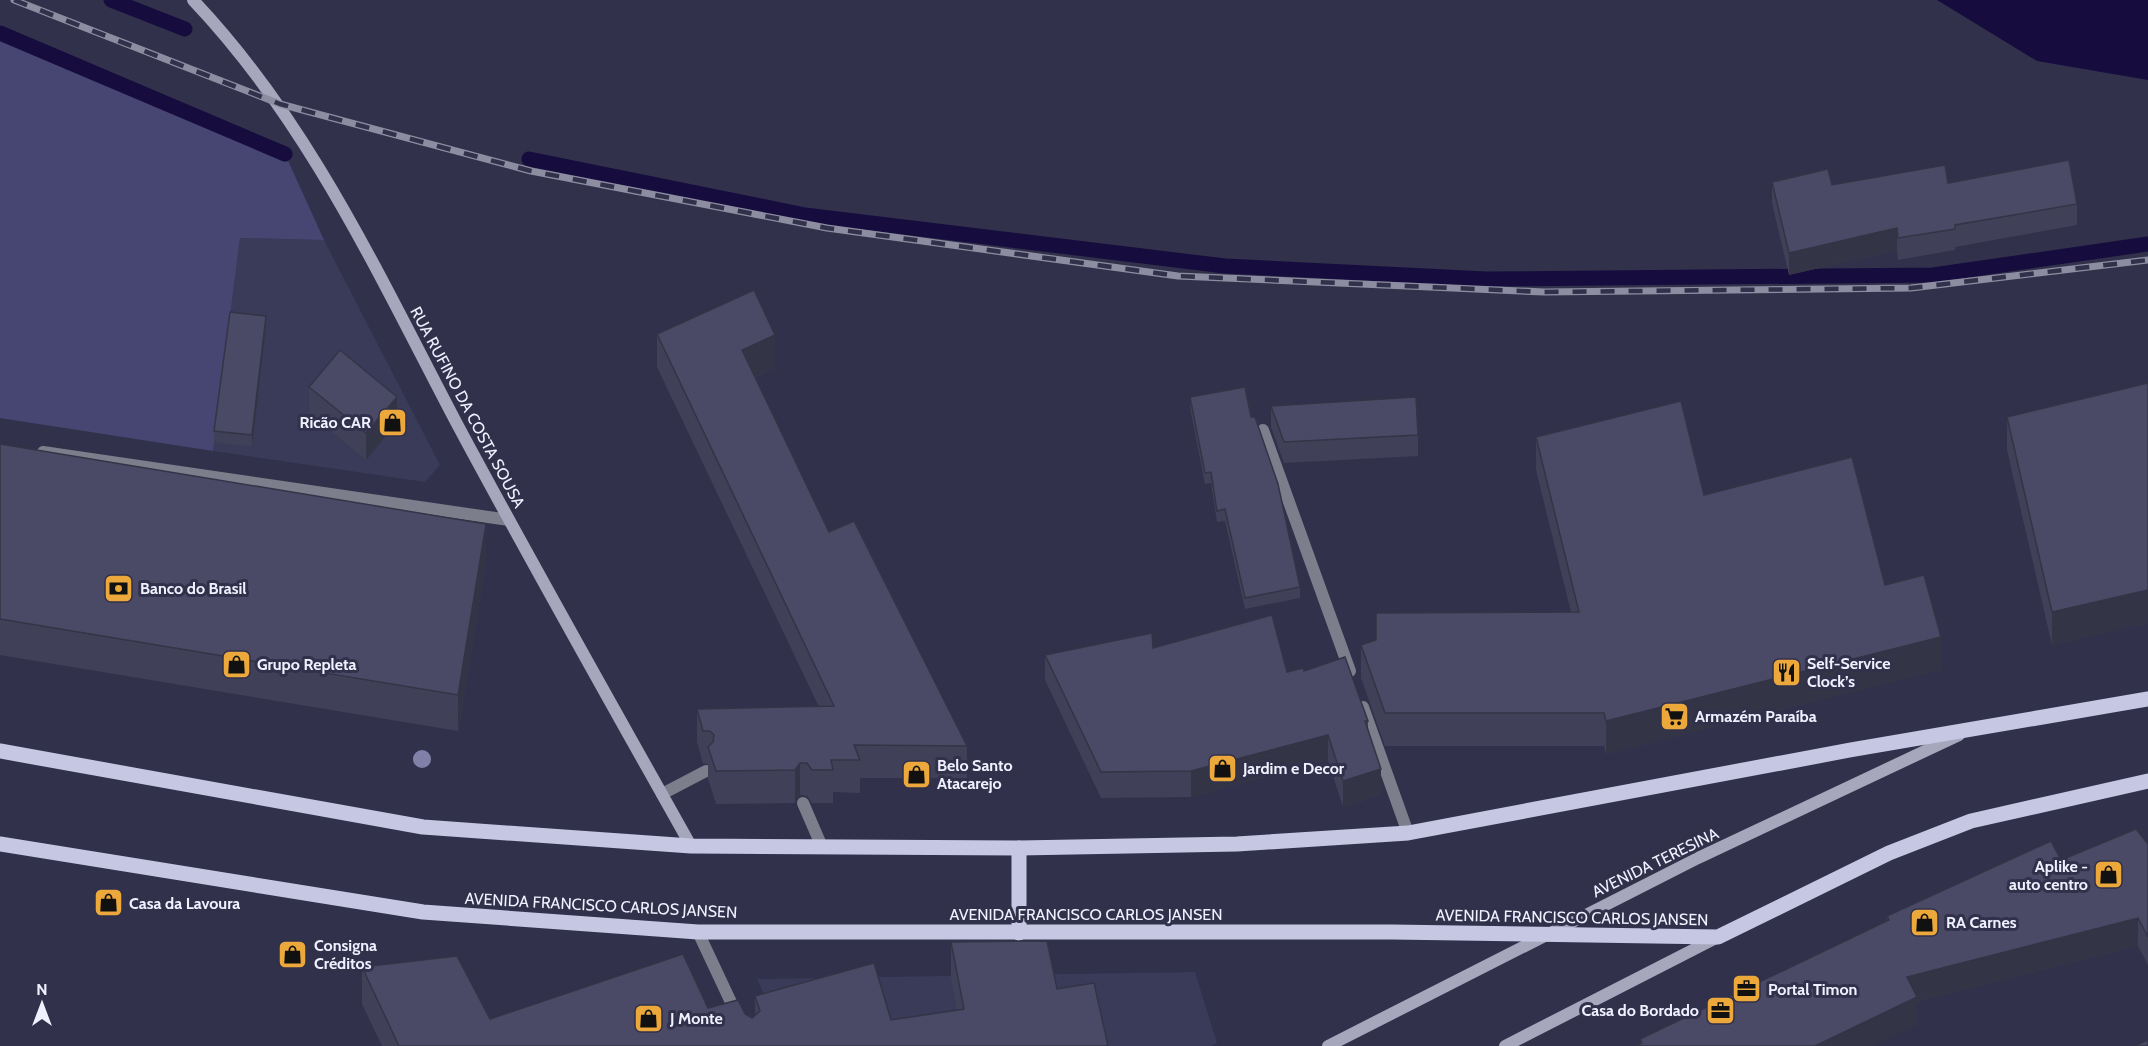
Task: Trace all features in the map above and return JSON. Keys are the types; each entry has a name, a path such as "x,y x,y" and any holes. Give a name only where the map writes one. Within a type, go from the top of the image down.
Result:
{"main road":[{"path":"0,751 423,827 691,846 1019,848 1237,844 1408,833 1850,750 2148,699"},
{"name":"AVENIDA FRANCISCO CARLOS JANSEN","path":"0,844 423,912 698,932 1546,934 1718,938 1889,853 1971,821 2148,781"},
{"path":"1019,848 1019,933"}],"street":[{"name":"RUA RUFINO DA COSTA SOUSA","path":"193,0 224,33 280,104 339,197 509,520 691,846"},
{"path":"1263,430 1408,833"},
{"path":"36,450 509,520"},
{"name":"AVENIDA TERESINA","path":"1328,1046 1698,858 1968,730"},
{"path":"662,794 706,771"},
{"path":"802,803 822,847"},
{"path":"698,932 742,1025"},
{"path":"1505,1046 1528,1041 1718,938"}],"shaded area":[{"path":"1937,0 2148,0 2148,80 2037,61"},
{"path":"0,33 285,154 324,240 240,238 213,451 0,418"},
{"path":"240,238 324,240 440,465 425,482 213,451"},
{"path":"1195,972 1217,1043 1211,1046 788,1046 757,979"}],"building":[{"path":"2069,160 2077,204 1955,225 1955,229 1898,238 1897,228 1789,253 1772,182 1828,169 1832,185 1945,165 1948,183"},
{"path":"754,290 775,335 742,350 829,532 854,521 967,746 854,745 860,760 831,760 833,770 812,770 807,763 800,763 795,770 716,771 708,747 713,742 714,735 710,731 703,731 697,709 834,706 657,334"},
{"path":"230,312 266,316 252,435 214,431"},
{"path":"340,350 397,397 366,433 309,387"},
{"path":"2148,383 2148,590 2052,612 2007,417"},
{"path":"1245,387 1251,417 1255,417 1278,484 1300,587 1245,598 1225,509 1217,511 1211,472 1205,473 1190,397"},
{"path":"1416,397 1418,435 1284,442 1271,406"},
{"path":"1681,401 1704,495 1852,457 1885,585 1924,575 1941,637 1606,721 1604,713 1385,713 1361,645 1376,640 1376,613 1579,612 1536,437"},
{"path":"0,444 486,524 458,695 0,619"},
{"path":"1272,615 1287,672 1303,668 1304,671 1345,657 1368,721 1365,721 1381,769 1343,781 1328,735 1191,771 1101,772 1045,655 1152,633 1153,648"},
{"path":"2136,829 2148,844 2148,937 2138,918 1907,977 1917,997 1815,1046 1636,1046 1642,1043 1640,1039 1889,920 1887,916 2051,841 2061,860"},
{"path":"1047,941 1057,989 1094,983 1108,1046 399,1046 362,967 457,956 490,1019 683,954 708,1008 738,1000 745,1014 752,1018 760,1011 755,996 874,963 891,1020 964,1009 951,942"},
{"path":"2148,1040 2148,1046 2135,1046"}],"waterway":[{"path":"111,0 185,29"},
{"path":"0,33 285,154"},
{"path":"529,159 805,215 1225,266 1486,279 1933,275 2148,244"}],"railway":[{"path":"14,0 280,104 531,171 827,228 1178,276 1544,292 1911,288 2148,260"}],"place":[{"name":"Ricão CAR","path":"392,422"},
{"name":"Banco do Brasil","path":"119,588"},
{"name":"Grupo Repleta","path":"236,664"},
{"name":"Self-Service Clock’s","path":"1786,672"},
{"name":"Armazém Paraíba","path":"1674,716"},
{"name":"Jardim e Decor","path":"1222,768"},
{"name":"Belo Santo Atacarejo","path":"916,774"},
{"name":"Aplike - auto centro","path":"2109,875"},
{"name":"Casa da Lavoura","path":"108,903"},
{"name":"RA Carnes","path":"1925,922"},
{"name":"Consigna Créditos","path":"293,954"},
{"name":"Portal Timon","path":"1747,989"},
{"name":"Casa do Bordado","path":"1720,1010"},
{"name":"J Monte","path":"649,1018"}]}
